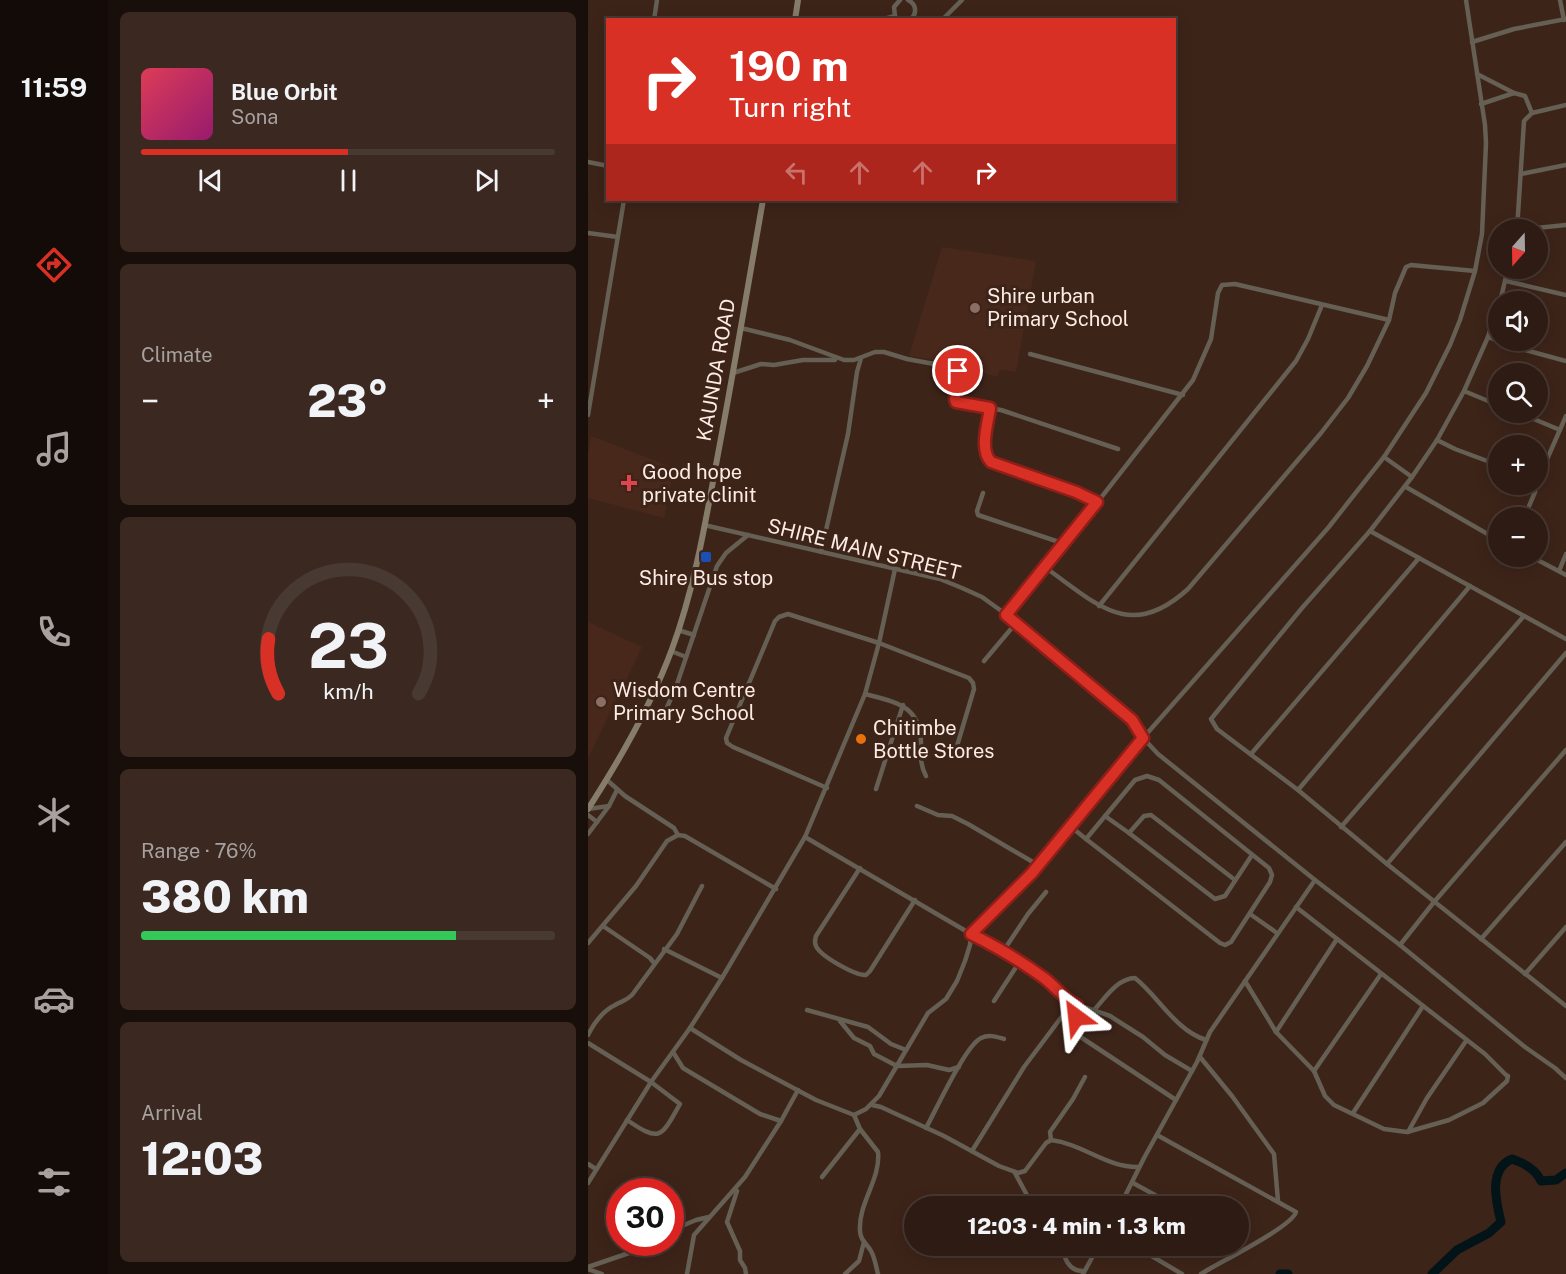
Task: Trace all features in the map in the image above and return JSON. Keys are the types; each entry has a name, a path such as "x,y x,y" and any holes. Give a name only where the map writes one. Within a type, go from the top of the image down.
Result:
{"main road":[{"path":"795,18 798,0"},
{"name":"KAUNDA ROAD","path":"588,809 650,704 671,651 693,579 733,374 763,201"}],"street":[{"path":"654,18 657,0"},
{"path":"897,18 894,8 900,0"},
{"path":"908,0 914,5 915,13 911,18"},
{"path":"914,5 920,0"},
{"path":"944,18 962,0"},
{"path":"690,1028 741,1060 826,1105 854,1115 872,1105 928,1014 946,999 957,981 970,945 971,934 1038,866 1143,738 1328,528 1384,457 1419,405 1450,345 1475,271 1482,234 1486,156 1485,125 1466,0"},
{"path":"1472,42 1565,20 1560,0"},
{"path":"1477,74 1514,93 1525,96 1532,113"},
{"path":"1481,104 1514,93"},
{"path":"1518,219 1522,126 1532,113 1566,105"},
{"path":"588,162 606,166"},
{"path":"1521,174 1566,165"},
{"path":"588,415 624,201"},
{"path":"1548,227 1566,225"},
{"path":"588,233 618,237"},
{"path":"1046,568 1099,606 1120,614 1142,615 1165,606 1188,589 1338,413 1367,366 1389,320 1395,293 1406,267 1411,265 1475,271"},
{"path":"1503,291 1506,281 1566,295"},
{"path":"1006,615 1184,395 1203,362 1211,339 1218,293 1222,285 1235,284 1389,320"},
{"path":"1099,606 1296,360 1305,345 1322,304"},
{"path":"741,328 790,340 844,360"},
{"path":"1488,337 1464,391 1437,440 1406,487 1211,719 1217,729 1298,790 1434,902 1566,1006"},
{"path":"1527,351 1566,361"},
{"path":"733,374 761,364 774,365 803,360 844,360 884,352 907,359 956,368 958,371 956,402 990,408 1118,449"},
{"path":"1030,354 1184,395"},
{"path":"821,552 848,434 856,372 861,358"},
{"path":"588,369 596,372"},
{"path":"1464,391 1488,401"},
{"path":"990,408 985,449 987,459 1097,502"},
{"path":"1548,457 1566,416"},
{"path":"1543,423 1560,430"},
{"path":"1437,440 1488,461"},
{"path":"1384,457 1412,477"},
{"path":"1406,487 1488,534"},
{"path":"983,493 977,511 978,515 1065,544"},
{"name":"SHIRE MAIN STREET","path":"704,525 940,579 982,597 1132,720 1143,738 1158,754 1566,1078"},
{"path":"1370,531 1566,639"},
{"path":"664,714 717,566 726,553 748,535"},
{"path":"1559,571 1566,554"},
{"path":"1251,754 1419,558"},
{"path":"1548,565 1566,575"},
{"path":"588,1183 651,1082 722,978 805,837 865,694 879,644 895,569"},
{"path":"1298,790 1470,586"},
{"path":"827,788 733,747 727,742 726,738 779,616 788,615 879,644 959,673 973,683 971,700 957,746"},
{"path":"1341,827 1523,617"},
{"path":"984,661 1016,623"},
{"path":"678,630 694,635"},
{"path":"671,651 686,657"},
{"path":"1387,864 1566,653"},
{"path":"865,694 903,705 914,716 921,740 921,764 926,776"},
{"path":"876,789 903,705"},
{"path":"1400,945 1434,902 1566,750"},
{"path":"1070,826 1086,839 1220,943 1226,945 1231,942 1250,914 1272,875 1269,868 1159,780 1147,776 1135,780 1086,839"},
{"path":"607,780 617,790 674,828 678,835"},
{"path":"588,834 609,806 617,790"},
{"path":"588,809 609,806"},
{"path":"917,806 938,814 952,816 1038,866"},
{"path":"588,815 597,822"},
{"path":"1129,833 1144,816 1152,815 1235,880"},
{"path":"1105,816 1212,898 1222,898 1252,855"},
{"path":"588,943 636,886 667,841 678,835 685,836 776,889"},
{"path":"805,837 971,934 1004,950 1075,1004 1095,1009 1122,1023 1165,1055 1192,1071"},
{"path":"1481,939 1566,842"},
{"path":"860,868 816,936 815,942 820,951 855,974 866,975 870,971 915,900"},
{"path":"1125,1196 1200,1057 1206,1040 1315,880"},
{"path":"588,1035 604,1013 628,1000 677,934 702,886"},
{"path":"1004,950 1046,892"},
{"path":"1245,981 1276,1032 1314,1071 1328,1100 1384,1129 1407,1132 1449,1120 1483,1103 1507,1080 1508,1077 1485,1054 1296,907"},
{"path":"1250,914 1277,933"},
{"path":"603,926 654,963"},
{"path":"1525,974 1566,927"},
{"path":"1276,1032 1336,939"},
{"path":"664,949 722,978"},
{"path":"994,1001 1020,961"},
{"path":"1314,1071 1381,974"},
{"path":"1095,1009 1121,982 1132,977 1176,1021 1193,1035 1206,1040"},
{"path":"1075,1004 1077,1023 1074,1030 1076,1034 1176,1100"},
{"path":"972,1151 1024,1067 1075,1004"},
{"path":"1353,1113 1423,1006"},
{"path":"807,1010 868,1027 891,1044 906,1050"},
{"path":"840,1021 854,1038 870,1046 874,1054 897,1066 931,1065 949,1070 959,1067"},
{"path":"926,1128 976,1041 987,1036 1004,1039"},
{"path":"1407,1132 1466,1041"},
{"path":"588,1043 651,1082 680,1104 665,1130 660,1134 647,1134 627,1120"},
{"path":"673,1052 683,1068 760,1114 781,1121"},
{"path":"1200,1057 1233,1096 1252,1126 1274,1154 1278,1201"},
{"path":"1052,1140 1050,1132 1085,1077"},
{"path":"747,1274 727,1222 730,1206 741,1183 798,1090"},
{"path":"872,1105 926,1128 1015,1173 1027,1196"},
{"path":"854,1115 860,1129 878,1152 879,1158 860,1220 860,1234 873,1253 878,1274"},
{"path":"822,1177 860,1129"},
{"path":"1157,1135 1296,1212 1295,1216 1278,1230 1249,1248"},
{"path":"1015,1173 1025,1171 1047,1143 1052,1140 1089,1151 1112,1164 1139,1167"},
{"path":"588,1164 596,1169"},
{"path":"687,1274 694,1235 741,1183"},
{"path":"1132,1183 1156,1196"},
{"path":"684,1225 709,1217"},
{"path":"845,1274 859,1261 864,1242"},
{"path":"588,1268 619,1256"},
{"path":"1066,1256 1070,1267 1083,1273 1093,1256"},
{"path":"1152,1256 1182,1274"},
{"path":"1201,1274 1235,1256"},
{"path":"588,1268 602,1274"}],"shaded area":[{"name":"Shire urban Primary School","path":"942,247 1036,261 1016,372 1000,370 997,377 968,368 968,365 909,356"},
{"name":"Good hope private clinit","path":"591,436 674,468 664,518 588,498 588,455"},
{"name":"Wisdom Centre Primary School","path":"588,622 642,647 588,758"}],"waterway":[{"path":"1432,1274 1457,1250 1489,1233 1501,1222 1496,1187 1499,1170 1504,1164 1512,1159 1521,1162 1533,1170 1541,1181 1556,1180 1566,1173"},
{"path":"1280,1274 1288,1274"}],"place":[{"name":"Shire urban Primary School","path":"975,308"},
{"name":"Good hope private clinit","path":"629,483"},
{"name":"Shire Bus stop","path":"706,557"},
{"name":"Wisdom Centre Primary School","path":"601,702"},
{"name":"Chitimbe Bottle Stores","path":"861,739"}],"route":[{"path":"958,371 956,402 990,408 985,449 987,459 996,465 1076,492 1097,502 1006,615 1132,720 1143,738 1032,873 971,934 1004,950 1057,988 1066,999 1077,1005 1076,1017"}]}
